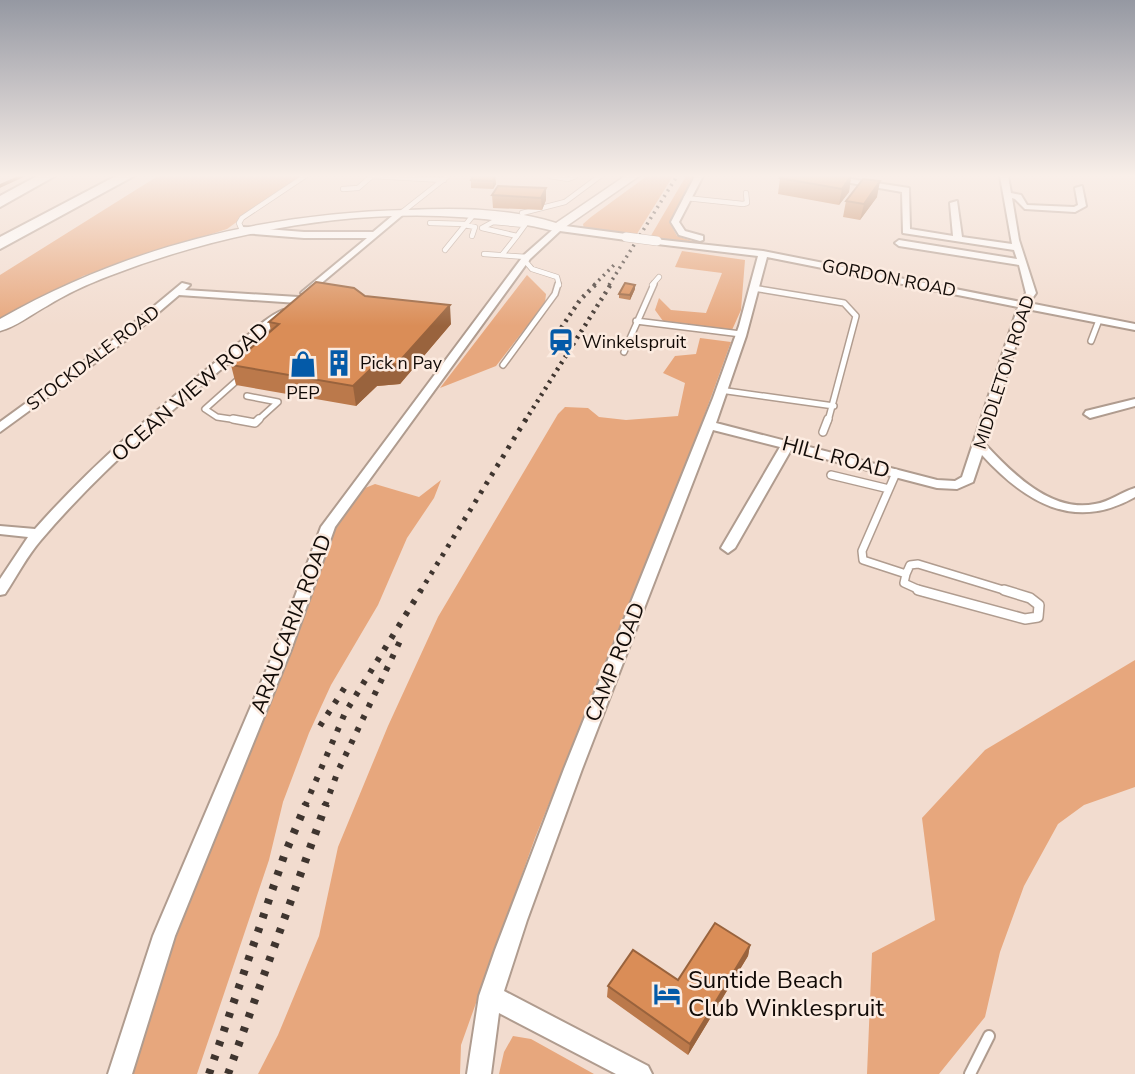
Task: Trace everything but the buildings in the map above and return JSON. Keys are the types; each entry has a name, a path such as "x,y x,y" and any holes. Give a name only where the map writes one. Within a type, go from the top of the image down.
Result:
{"highway":[{"path":"0,244 34,226"}],"main road":[{"path":"0,326 60,291 123,262 242,230 267,226"},
{"path":"552,226 561,226"}],"street":[{"name":"OCEAN VIEW ROAD","path":"0,590 38,534 93,477 250,347 298,300 384,226"},
{"path":"677,226 678,230 710,241 716,247"},
{"path":"905,226 905,230 1018,248"},
{"path":"957,226 958,239"},
{"name":"MIDDLETON ROAD","path":"963,483 971,475 1031,287 1013,226"},
{"name":"GORDON ROAD","path":"558,228 763,254 1135,327"},
{"name":"ARAUCARIA ROAD","path":"120,1074 164,936 283,650 328,527 527,257 558,228"},
{"path":"242,230 304,235 373,235"},
{"path":"898,243 1023,263"},
{"name":"CAMP ROAD","path":"479,1074 481,1041 490,996 569,778 709,425 741,334 763,254"},
{"name":"STOCKDALE ROAD","path":"0,428 121,340 181,289 298,300"},
{"path":"1090,414 1135,402"},
{"name":"HILL ROAD","path":"709,425 945,485 963,483"},
{"path":"728,548 788,444"},
{"path":"980,445 1012,480 1063,506 1077,510 1103,510 1135,492"},
{"path":"0,530 38,534"},
{"path":"490,996 640,1074"}],"lane":[{"path":"240,226 242,230"},
{"path":"444,250 464,226"},
{"path":"471,226 475,227 472,236"},
{"path":"482,226 488,232 519,236"},
{"path":"502,255 519,236 523,226"},
{"path":"484,254 527,257 526,262 532,268 557,277 559,286 503,365"},
{"path":"624,352 650,288 659,277"},
{"path":"753,288 838,302 854,310 857,320 834,406 823,432"},
{"path":"1091,341 1100,320"},
{"path":"636,321 741,334"},
{"path":"247,371 205,409 217,417 255,423 278,402 247,396"},
{"path":"720,390 834,406"},
{"path":"896,473 861,556 865,561 906,574"},
{"path":"831,475 889,489"},
{"path":"916,564 1030,598 1039,605 1038,617 1025,619 910,588 904,583 906,574 910,565 916,564"},
{"path":"970,1074 989,1036"}],"shaded area":[{"path":"78,226 231,226 83,276 0,322 0,275"},
{"path":"583,226 642,226 635,237 584,229"},
{"path":"657,226 672,226 677,236 701,244 649,239"},
{"path":"682,251 745,260 741,310 732,330 663,321 655,310 659,298 671,310 706,313 722,273 675,267"},
{"path":"527,275 546,294 545,303 496,366 440,388"},
{"path":"700,338 731,342 682,477 535,838 461,1045 460,1074 258,1074 278,1035 319,936 338,847 388,726 438,617 558,414 565,407 588,408 599,417 626,420 678,416 685,383 663,373 675,356 696,354"},
{"path":"441,480 434,498 407,538 378,605 331,685 309,733 283,802 269,860 197,1074 133,1074 175,940 304,617 334,531 365,488 375,484 419,497"},
{"path":"1135,660 1135,787 1084,805 1058,824 1024,886 1000,952 985,1017 939,1074 867,1074 872,953 935,920 922,818 985,750"},
{"path":"513,1036 531,1039 594,1074 499,1074 504,1052"}],"railway":[{"path":"609,285 646,226"},
{"path":"594,285 614,265"},
{"path":"557,334 580,300 596,284"},
{"path":"525,421 611,284"},
{"path":"420,592 526,419"},
{"path":"305,806 345,713 421,590"},
{"path":"325,806 338,771 401,639"},
{"path":"320,726 347,684"},
{"path":"209,1074 284,856 306,804"},
{"path":"228,1074 326,804"}],"place":[{"name":"Winkelspruit","path":"561,342"},
{"name":"Pick n Pay","path":"339,363"},
{"name":"PEP","path":"303,364"},
{"name":"Suntide Beach Club Winklespruit","path":"667,994"}]}
